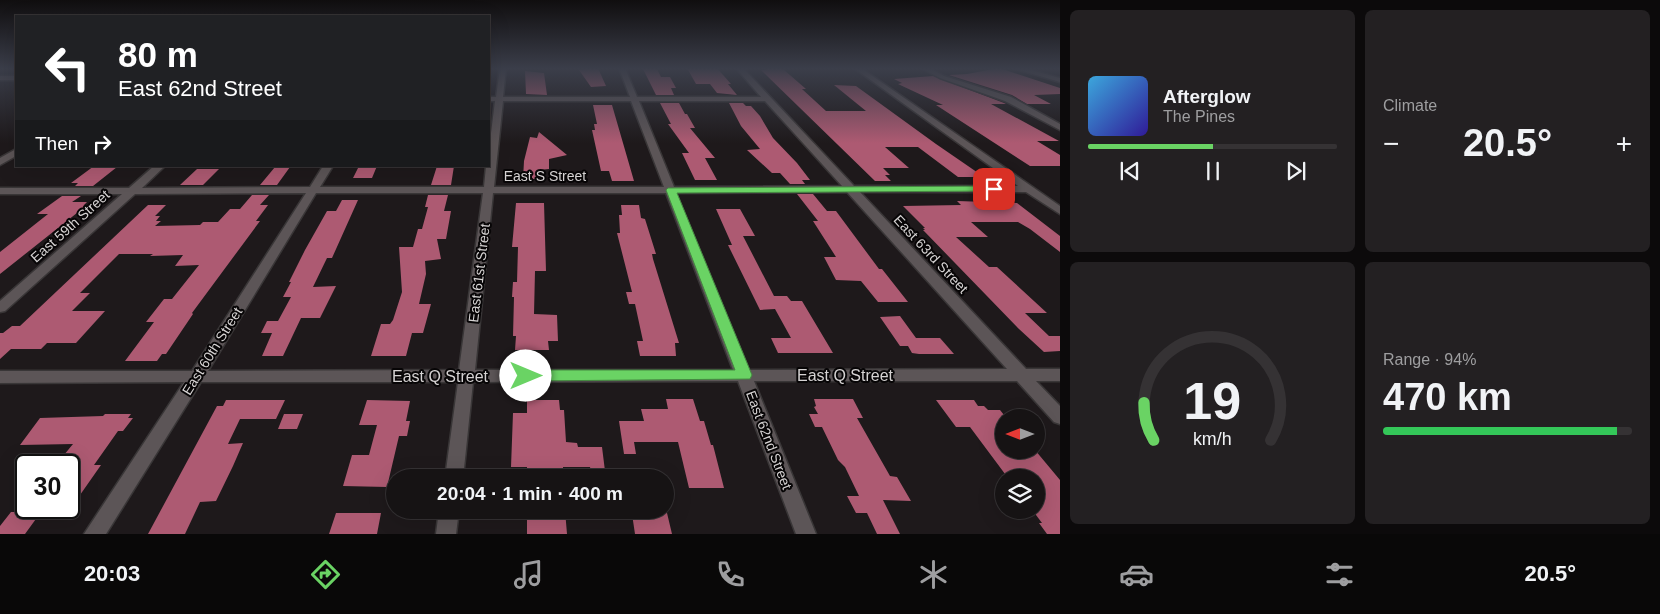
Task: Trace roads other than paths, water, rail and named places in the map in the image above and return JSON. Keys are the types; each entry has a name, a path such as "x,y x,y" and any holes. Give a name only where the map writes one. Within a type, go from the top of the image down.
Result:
{"street":[{"name":"East 62nd Street","path":"632,93 806,534"},
{"name":"East 63rd Street","path":"762,93 1060,417"},
{"path":"892,93 1060,211"},
{"path":"990,93 1008,99 1060,127"},
{"path":"494,99 768,99"},
{"name":"East 61st Street","path":"455,469 489,190 494,99"},
{"path":"0,162 15,153"},
{"name":"East 59th Street","path":"0,308 159,167"},
{"name":"East 60th Street","path":"94,534 197,376 327,167"},
{"name":"East S Street","path":"0,191 1029,189"},
{"name":"East Q Street","path":"0,377 1060,375"},
{"path":"446,534 448,519"}]}
